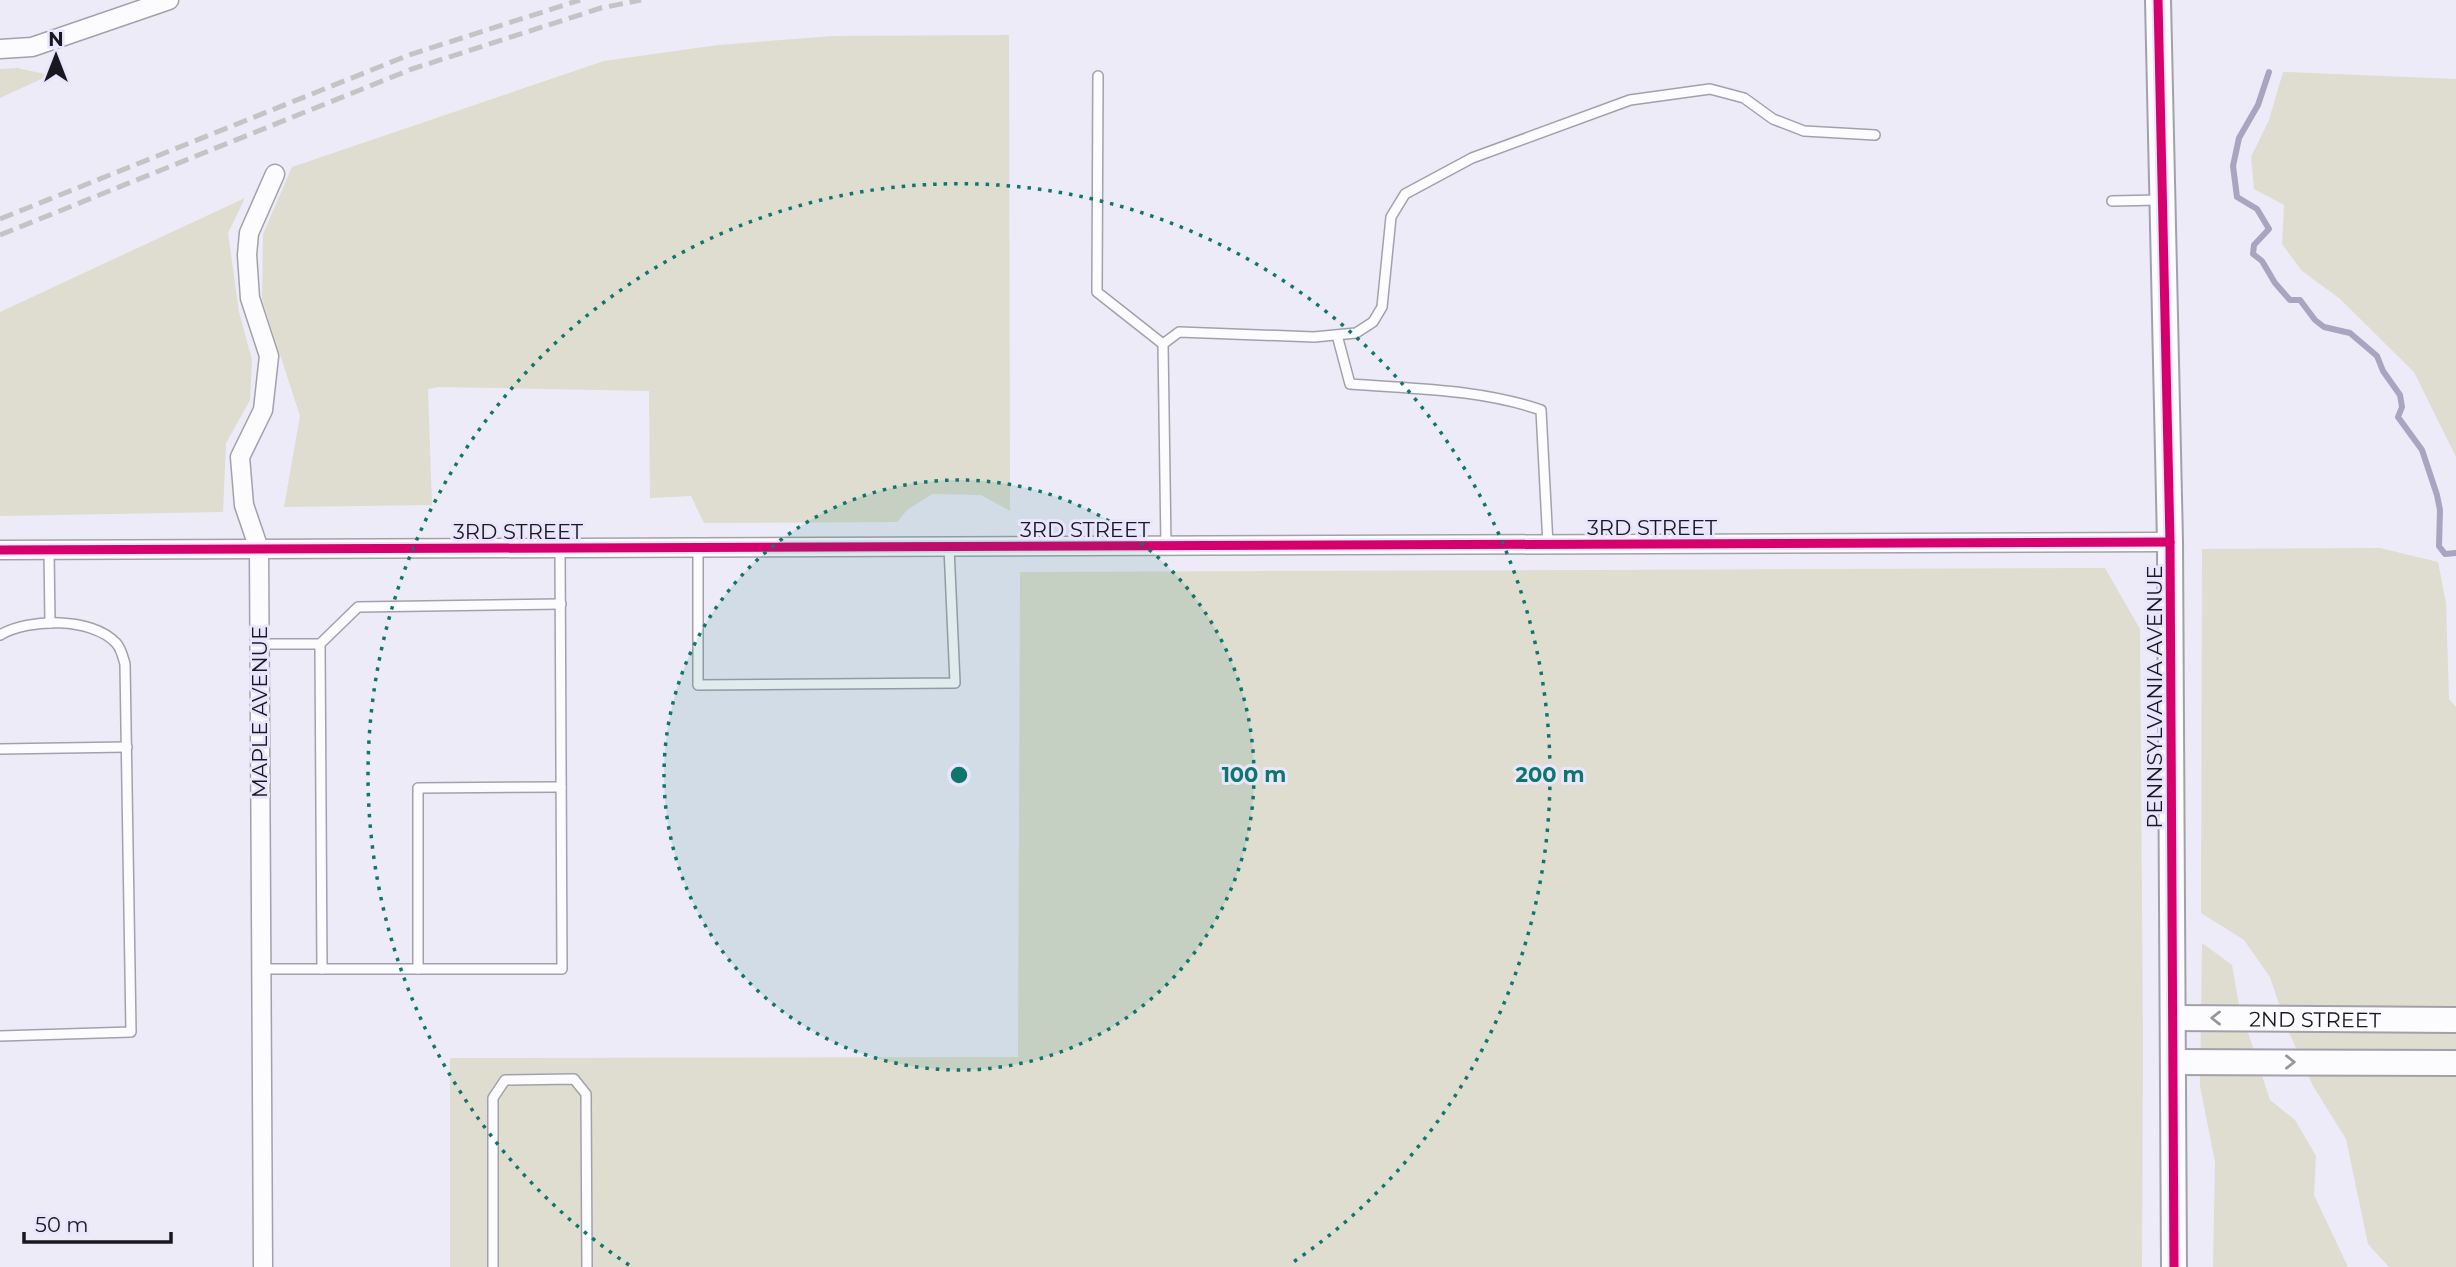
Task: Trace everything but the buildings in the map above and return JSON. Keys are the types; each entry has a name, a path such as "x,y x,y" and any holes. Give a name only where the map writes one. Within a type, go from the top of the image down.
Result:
{"street":[{"path":"0,49 32,47 169,0"},
{"name":"PENNSYLVANIA AVENUE","path":"2158,0 2170,542 2174,1267"},
{"name":"MAPLE AVENUE","path":"263,1267 258,549 244,505 240,457 263,410 269,356 250,298 247,255 249,233 275,174"},
{"name":"3RD STREET","path":"0,550 2170,542"},
{"name":"2ND STREET","path":"2173,1018 2456,1020"},
{"name":"2ND STREET","path":"2173,1062 2456,1063"}],"lane":[{"path":"1098,76 1097,292 1163,344"},
{"path":"1163,344 1179,332 1314,337 1356,333 1373,322 1382,307 1391,217 1405,194 1472,158 1630,100 1710,89 1744,98 1773,119 1804,131 1875,135"},
{"path":"2112,201 2163,200"},
{"path":"1337,335 1350,384 1462,393 1517,402 1541,410 1548,545"},
{"path":"1163,344 1166,546"},
{"path":"698,548 698,685 955,683 949,547"},
{"path":"261,969 562,969 560,548"},
{"path":"49,550 50,623"},
{"path":"259,644 320,644 358,607 561,604"},
{"path":"0,635 21,627 50,623 81,624 101,632 118,644 125,664 131,1032 0,1036"},
{"path":"320,644 322,969"},
{"path":"0,749 127,747"},
{"path":"418,969 418,788 561,787"},
{"path":"493,1267 493,1098 505,1080 574,1079 586,1094 587,1267"}],"shaded area":[{"path":"1009,35 1010,511 981,495 932,494 907,510 897,522 704,523 691,496 650,498 649,391 439,387 428,389 432,505 284,507 300,416 262,299 263,234 292,167 604,61 718,45 833,36"},
{"path":"17,68 50,75 0,98 0,69"},
{"path":"2283,72 2456,79 2456,457 2414,372 2339,298 2302,271 2282,244 2284,205 2254,189 2251,157 2269,120"},
{"path":"245,198 228,233 239,312 252,360 250,400 226,443 223,512 0,516 0,312"},
{"path":"2380,548 2438,562 2446,603 2449,699 2456,707 2456,1267 2389,1267 2368,1244 2346,1139 2313,1086 2287,1028 2270,977 2244,940 2201,913 2202,549"},
{"path":"2105,568 2140,629 2142,1267 450,1267 450,1058 1018,1057 1020,572"},
{"path":"2202,943 2232,965 2239,1005 2270,1100 2295,1120 2316,1156 2314,1195 2348,1267 2213,1267 2215,1162 2200,1086"}],"waterway":[{"path":"2269,72 2258,105 2239,138 2233,166 2237,197 2257,209 2269,229 2254,245 2253,254 2262,261 2275,283 2290,300 2300,300 2324,327 2350,333 2377,356 2383,371 2400,395 2402,407 2398,417 2422,450 2437,495 2440,510 2439,546 2445,554 2456,553"}],"railway":[{"path":"0,219 409,55 580,0"},
{"path":"0,235 412,69 601,8 641,0"}],"cycle path":[{"path":"2158,0 2170,542 2174,1267"},
{"path":"0,550 2170,542"}]}
